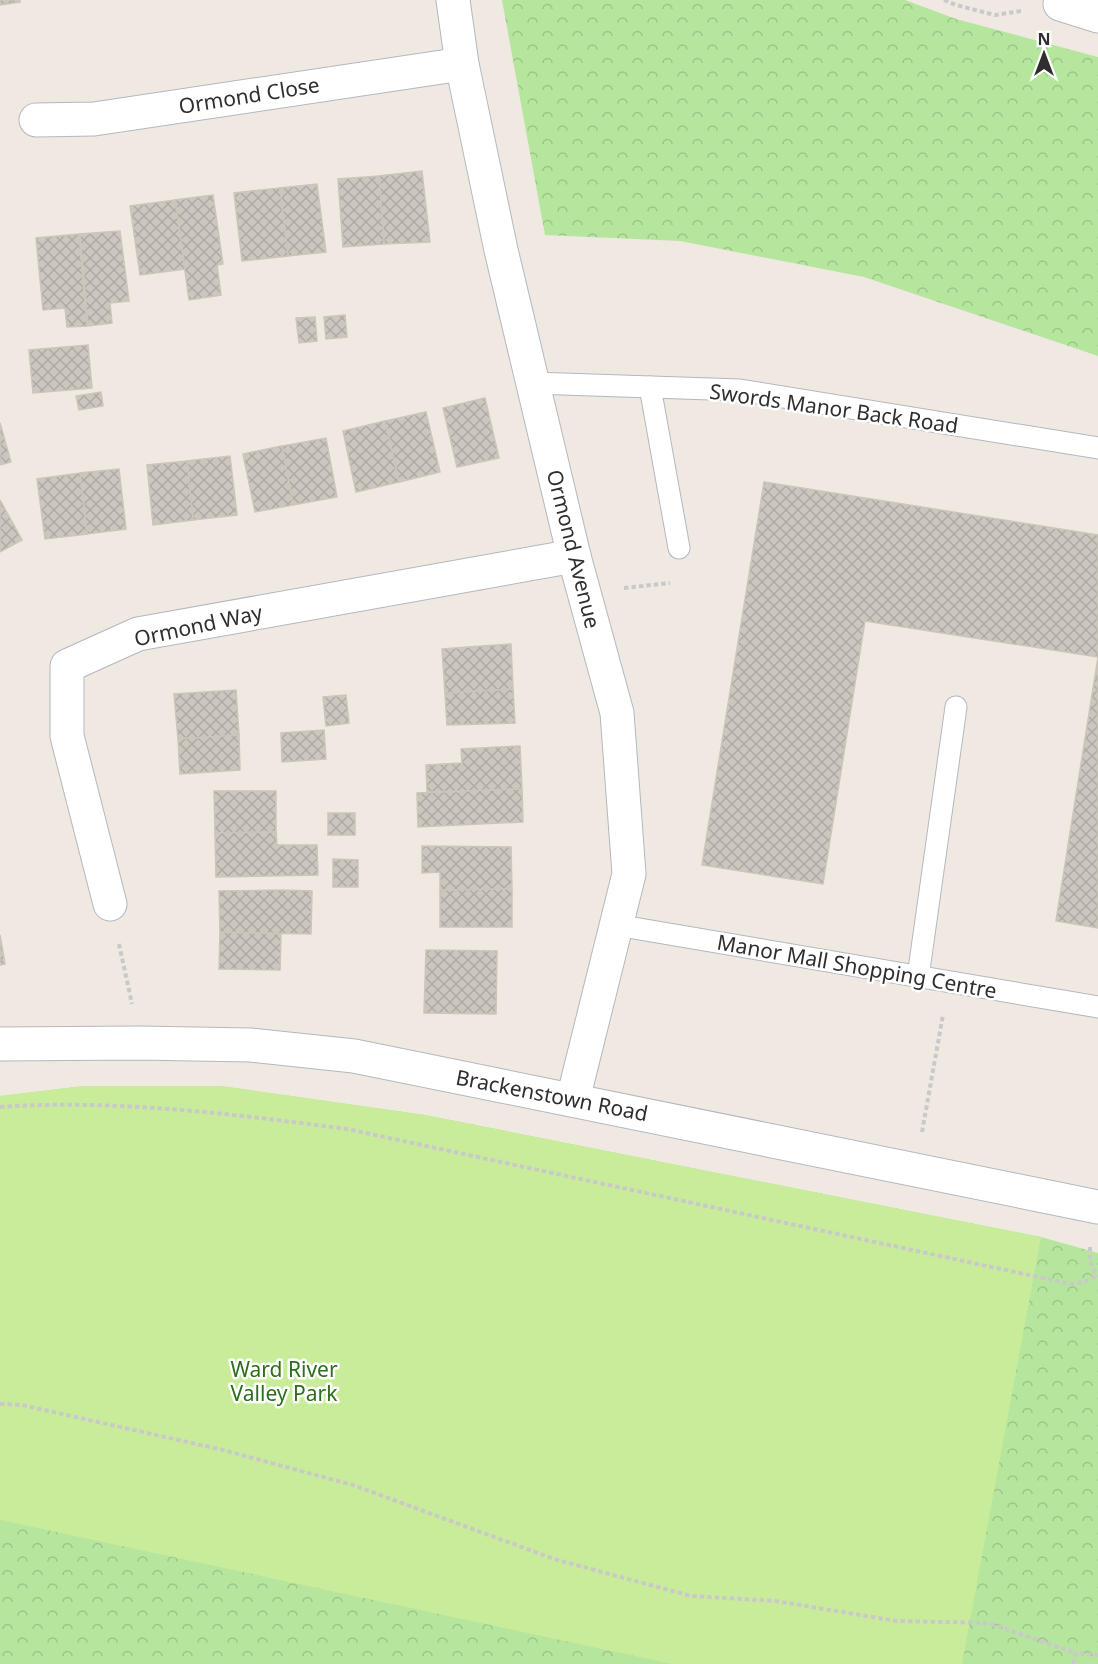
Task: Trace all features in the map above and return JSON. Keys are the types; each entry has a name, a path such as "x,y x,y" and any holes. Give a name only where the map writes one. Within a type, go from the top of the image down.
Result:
{"street":[{"name":"Ormond Avenue","path":"453,0 462,64 501,250 574,556 617,713 629,874 573,1099"},
{"path":"1060,4 1098,16"},
{"name":"Ormond Close","path":"36,120 94,119 462,64"},
{"name":"Ormond Way","path":"110,904 67,736 67,666 138,634 574,556"},
{"name":"Brackenstown Road","path":"0,1044 140,1042 250,1045 354,1056 1098,1207"}],"lane":[{"name":"Swords Manor Back Road","path":"533,383 740,390 1098,448"},
{"path":"650,387 679,548"},
{"path":"918,976 956,707"},
{"name":"Manor Mall Shopping Centre","path":"616,925 1098,1007"}],"path":[{"path":"944,0 994,15 1060,4"},
{"path":"584,593 688,581 679,548"},
{"path":"110,904 140,1042"},
{"path":"915,1169 950,982"},
{"path":"0,1107 33,1105 146,1107 347,1129 1071,1284 1097,1277 1090,1261 1090,1244"},
{"path":"0,1404 22,1405 224,1450 352,1485 554,1559 691,1596 775,1601 897,1621 988,1623 1077,1653 1098,1655"},
{"path":"1073,1664 1077,1653"}],"green space":[{"path":"502,0 905,0 956,19 1098,57 1098,356 864,277 680,241 545,235"},
{"name":"Ward River Valley Park","path":"84,1086 221,1086 425,1115 1041,1237 1098,1253 1098,1664 0,1664 0,1096"},
{"name":"Ward River Valley Park","path":"84,1086 221,1086 425,1115 1041,1237 962,1664 672,1664 0,1520 0,1096"}],"building":[{"path":"0,0 20,0 20,2 0,5"},
{"path":"422,171 430,242 384,244 379,176"},
{"path":"379,176 384,244 343,247 338,179"},
{"path":"317,184 326,252 288,256 280,188"},
{"path":"280,188 288,256 242,261 234,193"},
{"path":"213,195 223,264 217,265 221,295 189,300 175,200"},
{"path":"175,200 185,269 140,275 130,206"},
{"path":"120,231 129,301 110,303 112,323 88,326 80,234"},
{"path":"79,234 87,326 67,327 65,308 43,310 36,238"},
{"path":"345,315 347,337 326,339 324,317"},
{"path":"315,317 317,341 299,343 296,318"},
{"path":"88,345 92,388 33,393 29,350"},
{"path":"101,392 103,406 79,410 76,396"},
{"path":"485,398 499,458 457,467 443,408"},
{"path":"426,412 440,472 399,482 385,421"},
{"path":"385,421 399,482 356,492 343,431"},
{"path":"0,423 11,462 0,465"},
{"path":"326,438 337,497 293,505 282,446"},
{"path":"282,446 293,505 255,512 243,454"},
{"path":"230,456 237,515 193,520 187,461"},
{"path":"187,461 193,520 153,525 147,465"},
{"path":"119,469 126,529 87,534 80,473"},
{"path":"80,473 87,534 45,539 37,479"},
{"path":"764,482 1098,535 1098,657 865,621 823,884 702,865"},
{"path":"0,500 22,540 0,552"},
{"path":"511,644 513,689 445,693 442,649"},
{"path":"1098,657 1098,928 1056,921"},
{"path":"513,689 515,723 447,725 445,693"},
{"path":"236,690 239,735 178,739 174,694"},
{"path":"346,695 349,723 326,726 323,697"},
{"path":"324,730 326,759 282,762 281,733"},
{"path":"239,735 240,770 180,774 178,739"},
{"path":"520,746 522,789 427,792 426,765 462,763 461,749"},
{"path":"522,789 523,822 418,827 417,793"},
{"path":"214,791 276,791 276,832 215,833"},
{"path":"328,813 355,813 355,835 328,835"},
{"path":"276,832 277,845 317,845 318,875 216,877 215,833"},
{"path":"422,846 511,847 512,889 440,890 440,872 422,873"},
{"path":"333,859 358,860 358,887 333,887"},
{"path":"512,889 512,927 440,927 440,890"},
{"path":"219,891 312,891 311,934 220,932"},
{"path":"220,932 281,934 280,970 219,969"},
{"path":"0,935 5,964 0,965"},
{"path":"426,950 497,951 496,1014 424,1013"}]}
